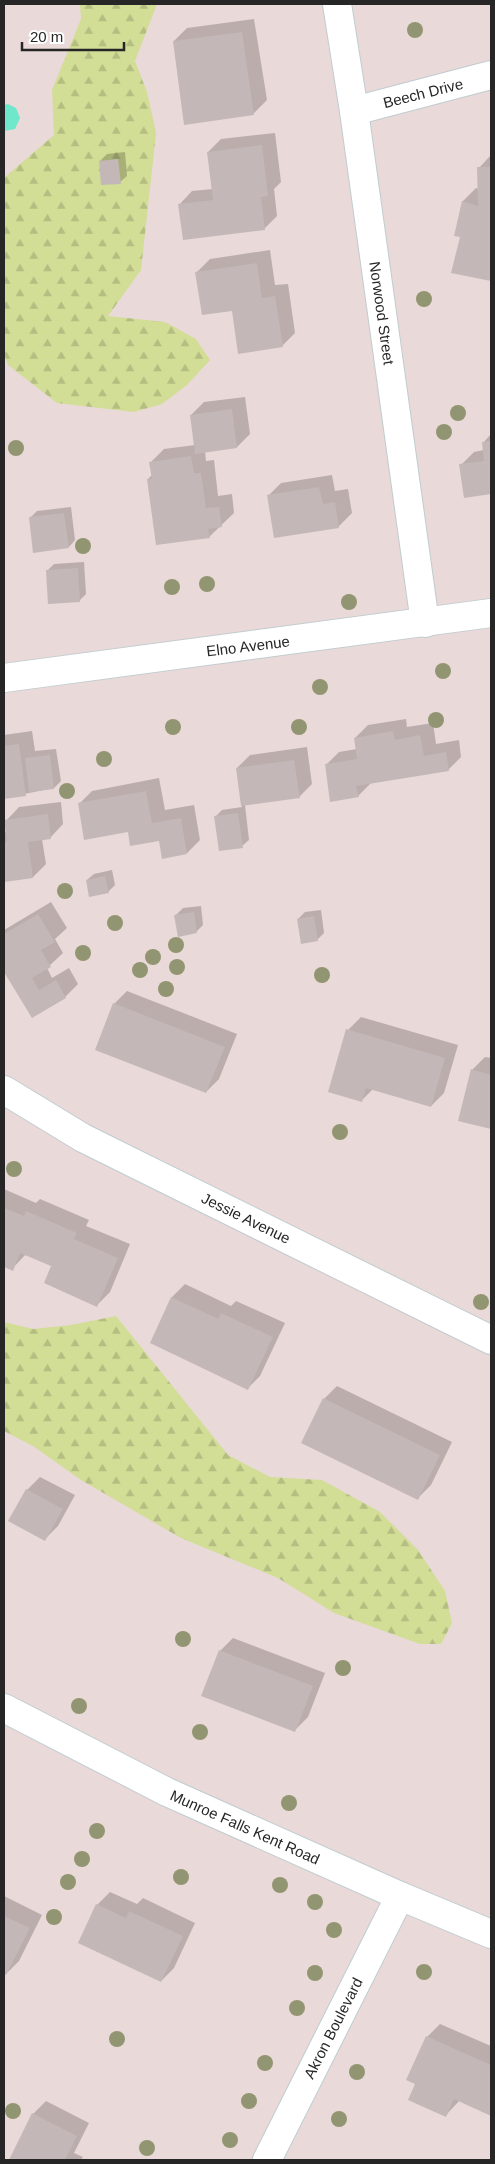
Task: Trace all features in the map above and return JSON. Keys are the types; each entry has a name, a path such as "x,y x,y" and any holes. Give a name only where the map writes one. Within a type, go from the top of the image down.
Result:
{"street":[{"name":"Norwood Street","path":"337,4 354,111 425,623"},
{"name":"Beech Drive","path":"354,111 491,75"},
{"name":"Elno Avenue","path":"4,678 491,613"},
{"name":"Jessie Avenue","path":"4,1090 83,1138 491,1340"},
{"name":"Munroe Falls Kent Road","path":"4,1708 167,1792 400,1896 491,1934"},
{"name":"Akron Boulevard","path":"267,2160 400,1896"}],"green space":[{"path":"80,4 157,4 135,61 147,92 156,133 141,270 108,316 165,322 196,339 210,360 187,385 162,404 134,412 57,403 8,365 4,354 4,178 54,135 52,90 81,19"},
{"path":"116,1316 228,1455 270,1477 322,1480 380,1512 418,1550 445,1591 452,1623 441,1644 420,1644 334,1613 278,1578 181,1538 81,1480 33,1446 4,1431 4,1322 33,1329 71,1325"}],"shaded area":[{"path":"8,104 16,108 20,118 15,129 4,131 4,105"}],"building":[{"path":"242,32 254,115 184,125 173,41"},
{"path":"262,145 268,196 261,197 265,230 183,240 178,204 213,200 207,152"},
{"path":"118,159 121,184 101,185 99,161"},
{"path":"477,167 491,167 491,281 451,273 460,237 454,236 462,201 478,206"},
{"path":"257,263 262,298 275,296 283,347 238,354 232,311 202,315 195,272"},
{"path":"232,409 237,448 195,454 190,415"},
{"path":"491,441 491,494 464,498 459,464 484,461 482,442"},
{"path":"191,456 194,473 201,473 206,508 219,507 222,527 208,529 210,538 156,545 147,479 152,479 149,462"},
{"path":"319,487 323,504 335,502 339,528 274,538 267,495"},
{"path":"64,513 69,548 33,553 29,517"},
{"path":"78,568 80,602 48,604 46,570"},
{"path":"393,731 395,740 420,735 424,756 446,752 449,771 356,786 359,797 330,802 325,764 357,759 354,738"},
{"path":"19,744 26,796 4,799 4,746"},
{"path":"50,755 54,789 29,792 25,758"},
{"path":"294,760 300,798 241,806 236,768"},
{"path":"146,791 152,823 181,818 187,854 162,859 159,841 130,846 128,832 84,840 78,803"},
{"path":"238,813 243,848 219,851 214,816"},
{"path":"48,814 51,839 28,842 33,878 4,882 4,842 7,842 4,820"},
{"path":"105,876 109,893 89,897 86,880"},
{"path":"194,912 197,933 178,937 174,915"},
{"path":"38,914 55,942 41,950 51,967 32,978 39,990 56,980 66,998 32,1018 4,972 4,934"},
{"path":"314,916 318,941 301,944 297,919"},
{"path":"113,1003 225,1047 206,1093 95,1050"},
{"path":"346,1029 445,1058 431,1107 366,1088 362,1102 328,1092"},
{"path":"471,1069 491,1075 491,1129 458,1121"},
{"path":"4,1208 24,1216 26,1211 77,1233 74,1239 118,1258 97,1307 44,1283 51,1266 20,1253 13,1271 4,1267"},
{"path":"171,1297 218,1319 221,1313 273,1337 248,1390 150,1343"},
{"path":"323,1398 440,1455 418,1500 301,1443"},
{"path":"26,1489 63,1509 45,1541 8,1521"},
{"path":"219,1650 313,1686 295,1732 201,1696"},
{"path":"96,1904 126,1918 129,1911 183,1936 161,1982 78,1943"},
{"path":"4,1916 30,1928 6,1975 4,1974"},
{"path":"426,2036 491,2065 491,2116 454,2099 446,2117 408,2100 415,2084 406,2080"},
{"path":"32,2113 77,2136 65,2160 9,2160"}]}
